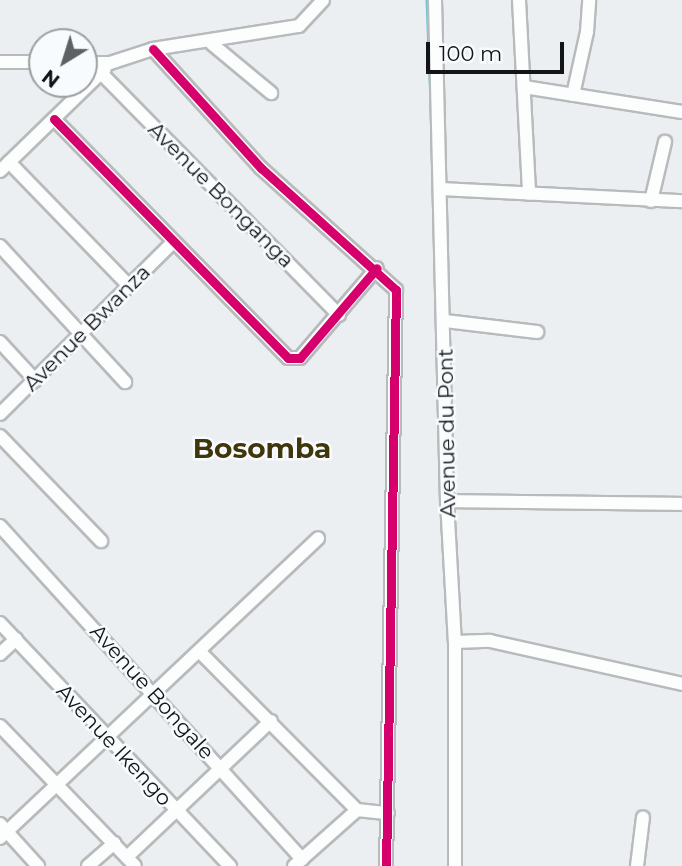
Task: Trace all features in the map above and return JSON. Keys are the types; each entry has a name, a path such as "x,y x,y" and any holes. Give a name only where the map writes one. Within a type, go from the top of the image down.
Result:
{"street":[{"path":"98,63 110,63 153,49 212,44 299,26 323,0"},
{"name":"Avenue du Pont","path":"435,0 442,189 447,501 455,642 455,866"},
{"path":"519,0 529,194"},
{"path":"573,95 587,33 589,0"},
{"path":"212,44 271,93"},
{"path":"153,49 261,169 377,268 396,290 386,866"},
{"path":"0,62 28,62"},
{"path":"110,63 102,74 5,166 129,286"},
{"name":"Avenue Bonganga","path":"102,74 340,315"},
{"path":"524,87 682,112"},
{"path":"54,119 288,358 300,358 340,315 377,268"},
{"path":"650,201 666,142"},
{"path":"442,189 682,201"},
{"name":"Avenue Bwanza","path":"0,414 173,242"},
{"path":"0,247 84,333 125,382"},
{"path":"445,321 537,332"},
{"path":"0,342 36,380"},
{"path":"0,436 101,541"},
{"path":"447,501 682,504"},
{"name":"Avenue Bongale","path":"0,526 223,770 298,863"},
{"path":"38,866 3,831 109,739 318,538"},
{"name":"Avenue Ikengo","path":"0,623 230,866"},
{"path":"0,653 16,639"},
{"path":"455,642 490,640 682,684"},
{"path":"200,652 357,810 388,813"},
{"path":"0,726 131,861 271,721"},
{"path":"298,863 357,810"},
{"path":"637,866 643,817"},
{"path":"88,866 114,843"}],"waterway":[{"path":"427,0 433,154"},
{"path":"448,629 448,866"}],"cycle path":[{"path":"153,49 261,168 396,290 386,866"},
{"path":"54,119 288,358 300,358 377,268"}],"district":[{"name":"Bosomba","path":"262,448"}]}
